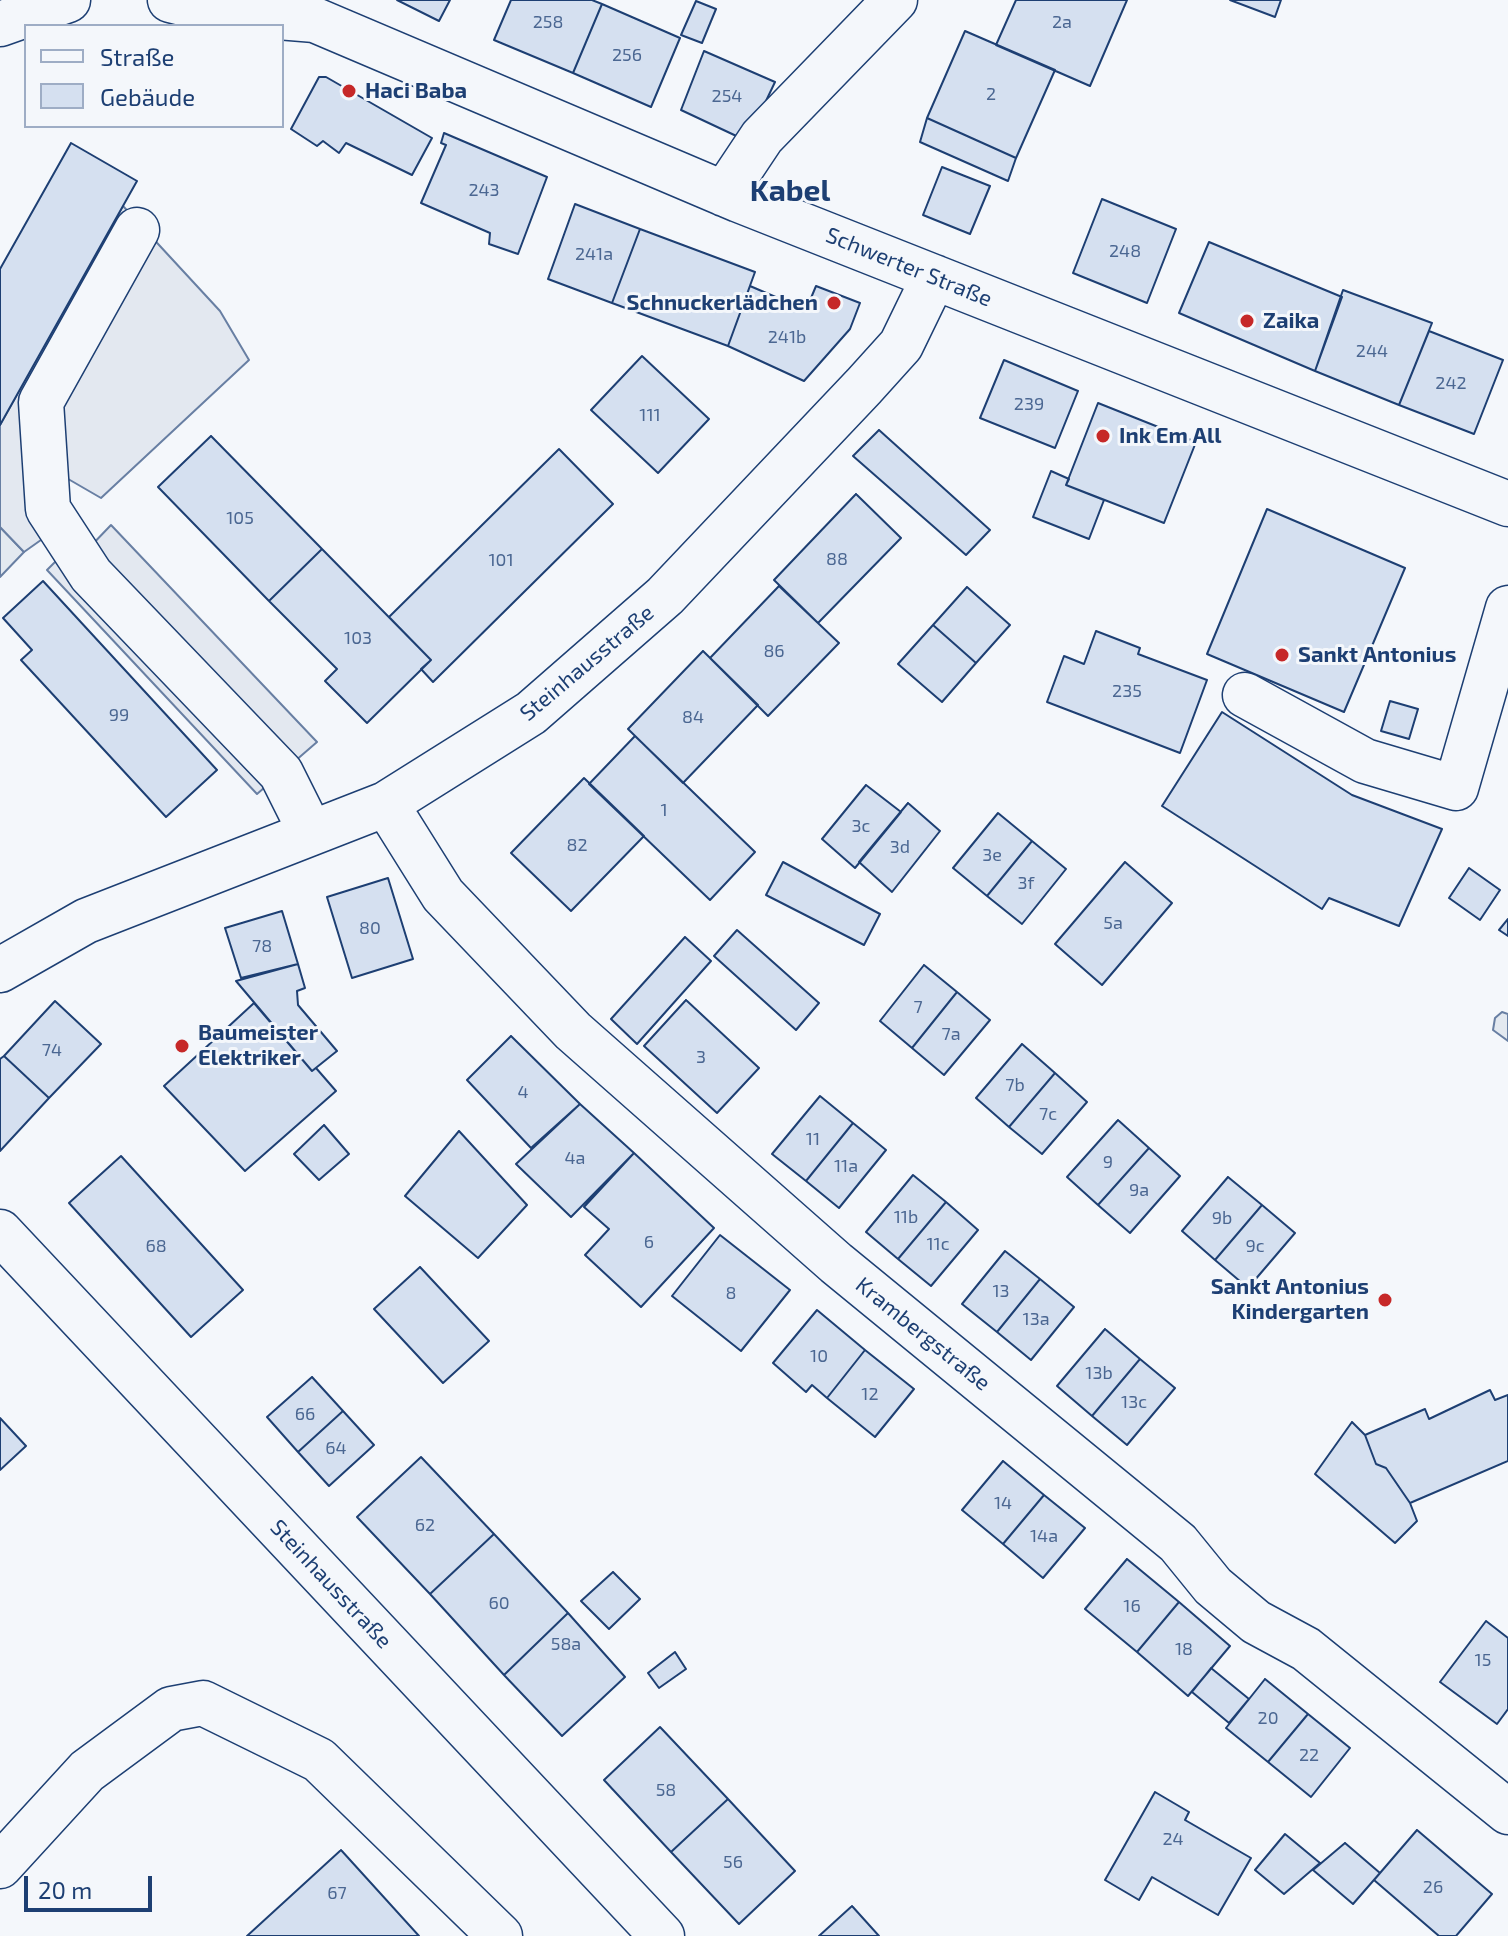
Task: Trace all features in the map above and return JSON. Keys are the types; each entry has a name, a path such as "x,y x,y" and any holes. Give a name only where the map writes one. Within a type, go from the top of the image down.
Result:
{"street":[{"path":"0,24 68,0"},
{"name":"Schwerter Straße","path":"170,0 217,12 306,10 724,194 1508,504"},
{"path":"724,194 762,137 895,0"},
{"path":"137,230 41,402 48,509 91,575 281,773 311,833"},
{"name":"Steinhausstraße","path":"0,970 86,921 386,804 531,713 665,596 901,345 934,277"},
{"path":"1245,695 1365,761 1456,788 1508,608"},
{"name":"Krambergstraße","path":"386,804 443,895 573,1031 836,1263 1178,1543 1213,1586 1256,1622 1306,1649 1508,1812"},
{"name":"Steinhausstraße","path":"0,1232 662,1936"},
{"path":"0,1866 87,1771 171,1709 203,1703 319,1760 500,1936"}],"shaded area":[{"path":"123,206 220,311 249,360 101,498 63,476 61,488 87,550 111,525 317,742 257,794 47,570 63,554 48,535 24,552 0,527 0,425"},
{"path":"0,527 24,552 0,577"},
{"path":"1502,1012 1508,1014 1508,1041 1493,1030 1495,1018"}],"building":[{"path":"397,0 450,0 439,21"},
{"path":"511,0 592,0 602,4 573,73 494,40"},
{"path":"1016,0 1127,0 1090,86 996,45"},
{"path":"1230,0 1281,0 1275,17"},
{"path":"696,1 716,9 702,43 681,35"},
{"path":"602,4 680,38 651,107 573,73"},
{"path":"965,31 1055,70 1016,158 927,118"},
{"path":"704,51 775,82 747,141 681,110"},
{"path":"319,77 326,77 432,138 412,175 346,143 339,153 323,141 317,146 291,129"},
{"path":"927,118 1016,158 1008,181 920,142"},
{"path":"444,133 547,177 518,254 489,244 490,233 421,203 446,145 441,143"},
{"path":"71,143 137,181 0,425 0,269"},
{"path":"942,167 990,186 970,234 923,215"},
{"path":"1102,199 1176,229 1147,303 1073,273"},
{"path":"575,204 640,229 612,303 548,279"},
{"path":"640,229 755,272 728,346 612,303"},
{"path":"1209,242 1342,297 1315,371 1179,313"},
{"path":"750,286 806,310 816,286 860,303 850,329 804,381 728,346"},
{"path":"1343,290 1432,323 1399,405 1315,371"},
{"path":"1429,331 1503,360 1474,434 1399,405"},
{"path":"642,356 709,419 658,473 591,410"},
{"path":"1004,360 1078,391 1055,448 980,418"},
{"path":"1098,403 1196,442 1164,523 1066,485"},
{"path":"879,430 990,530 966,555 853,456"},
{"path":"211,436 322,549 269,601 158,487"},
{"path":"559,449 613,504 433,682 421,669 431,660 389,617"},
{"path":"1051,471 1069,479 1066,485 1104,500 1089,539 1033,517"},
{"path":"856,494 901,538 818,623 774,580"},
{"path":"1267,509 1405,568 1344,712 1207,654"},
{"path":"322,549 431,660 367,723 325,681 337,669 269,601"},
{"path":"43,581 217,770 166,817 21,660 32,650 3,618"},
{"path":"779,586 839,643 768,716 710,658"},
{"path":"967,587 1010,625 976,663 933,625"},
{"path":"933,625 976,663 942,702 898,664"},
{"path":"1096,631 1140,648 1138,654 1207,680 1180,753 1047,702 1064,656 1084,664"},
{"path":"703,651 758,705 683,783 628,729"},
{"path":"1390,701 1418,709 1409,739 1381,731"},
{"path":"1222,712 1352,795 1442,829 1399,926 1329,898 1322,909 1162,806"},
{"path":"635,736 755,852 710,900 589,784"},
{"path":"584,778 644,836 571,911 511,853"},
{"path":"866,785 901,812 855,868 822,839"},
{"path":"908,803 940,831 892,892 859,862"},
{"path":"998,813 1032,841 987,896 953,868"},
{"path":"1032,841 1066,869 1022,924 987,896"},
{"path":"783,862 880,914 864,945 766,895"},
{"path":"1125,862 1172,903 1102,985 1055,944"},
{"path":"1469,868 1500,890 1480,920 1449,898"},
{"path":"388,878 413,959 352,978 327,897"},
{"path":"282,911 298,964 241,978 225,928"},
{"path":"1508,919 1508,936 1499,930"},
{"path":"737,930 819,1003 796,1030 714,956"},
{"path":"685,937 711,961 637,1044 611,1019"},
{"path":"298,964 305,988 297,991 298,1005 337,1051 312,1071 236,981"},
{"path":"924,965 957,992 912,1048 880,1021"},
{"path":"957,992 990,1020 944,1075 912,1048"},
{"path":"686,1000 759,1068 717,1113 644,1046"},
{"path":"55,1001 101,1044 49,1098 4,1056"},
{"path":"254,1003 312,1071 316,1068 336,1091 245,1171 164,1086"},
{"path":"511,1036 580,1104 531,1148 467,1080"},
{"path":"1022,1044 1055,1073 1009,1127 976,1098"},
{"path":"4,1056 49,1098 0,1151 0,1059"},
{"path":"1055,1073 1087,1102 1042,1154 1009,1127"},
{"path":"820,1096 853,1123 806,1181 772,1154"},
{"path":"580,1104 634,1153 571,1217 516,1164"},
{"path":"1118,1120 1149,1148 1098,1205 1067,1177"},
{"path":"853,1123 886,1150 839,1208 806,1181"},
{"path":"324,1125 349,1154 319,1180 294,1154"},
{"path":"459,1131 527,1205 478,1258 405,1196"},
{"path":"1149,1148 1180,1176 1130,1233 1098,1205"},
{"path":"634,1153 714,1228 641,1307 585,1255 609,1229 584,1207"},
{"path":"121,1156 243,1290 191,1337 69,1203"},
{"path":"913,1175 946,1202 898,1259 866,1232"},
{"path":"1228,1177 1262,1205 1215,1260 1182,1231"},
{"path":"946,1202 978,1230 931,1286 898,1259"},
{"path":"1262,1205 1295,1233 1248,1288 1215,1260"},
{"path":"720,1235 790,1290 741,1351 672,1296"},
{"path":"1005,1251 1040,1279 997,1332 962,1304"},
{"path":"420,1267 489,1341 443,1383 374,1309"},
{"path":"1040,1279 1074,1307 1031,1360 997,1332"},
{"path":"817,1310 865,1350 827,1398 812,1385 806,1392 773,1363"},
{"path":"1105,1329 1140,1359 1092,1416 1057,1386"},
{"path":"865,1350 914,1389 875,1437 827,1398"},
{"path":"1140,1359 1175,1388 1127,1445 1092,1416"},
{"path":"312,1377 343,1411 298,1452 267,1417"},
{"path":"1490,1390 1495,1400 1508,1395 1508,1461 1410,1503 1386,1468 1376,1464 1365,1435 1425,1409 1429,1419"},
{"path":"343,1411 374,1445 329,1486 298,1452"},
{"path":"0,1418 26,1446 0,1470"},
{"path":"1352,1422 1365,1435 1376,1464 1386,1468 1410,1503 1417,1521 1395,1543 1315,1474"},
{"path":"421,1457 494,1534 430,1594 357,1517"},
{"path":"1003,1461 1044,1495 1003,1544 962,1510"},
{"path":"1044,1495 1085,1528 1043,1578 1003,1544"},
{"path":"494,1534 568,1613 504,1675 430,1594"},
{"path":"1127,1559 1179,1602 1137,1652 1085,1609"},
{"path":"613,1572 640,1599 609,1629 581,1601"},
{"path":"1179,1602 1230,1646 1188,1696 1137,1652"},
{"path":"568,1613 625,1677 562,1736 504,1675"},
{"path":"1486,1621 1508,1638 1508,1709 1497,1724 1440,1682"},
{"path":"675,1652 686,1669 659,1688 648,1673"},
{"path":"1211,1668 1249,1699 1229,1723 1192,1692"},
{"path":"1265,1679 1308,1714 1268,1762 1226,1728"},
{"path":"1308,1714 1350,1748 1311,1797 1268,1762"},
{"path":"660,1727 728,1799 671,1852 604,1780"},
{"path":"1155,1792 1189,1812 1185,1820 1251,1858 1218,1915 1152,1877 1139,1900 1105,1880"},
{"path":"728,1799 795,1871 739,1924 671,1852"},
{"path":"1417,1830 1492,1894 1456,1936 1439,1936 1374,1880"},
{"path":"1285,1834 1320,1863 1284,1894 1255,1870"},
{"path":"1345,1843 1380,1873 1353,1904 1313,1870"},
{"path":"341,1850 419,1936 247,1936"},
{"path":"852,1906 879,1936 819,1936"}],"place":[{"name":"Haci Baba","path":"349,91"},
{"name":"Schnuckerlädchen","path":"834,303"},
{"name":"Zaika","path":"1247,321"},
{"name":"Ink Em All","path":"1103,436"},
{"name":"Sankt Antonius","path":"1282,655"},
{"name":"Baumeister Elektriker","path":"182,1046"},
{"name":"Sankt Antonius Kindergarten","path":"1385,1300"}],"district":[{"name":"Kabel","path":"790,191"}]}
